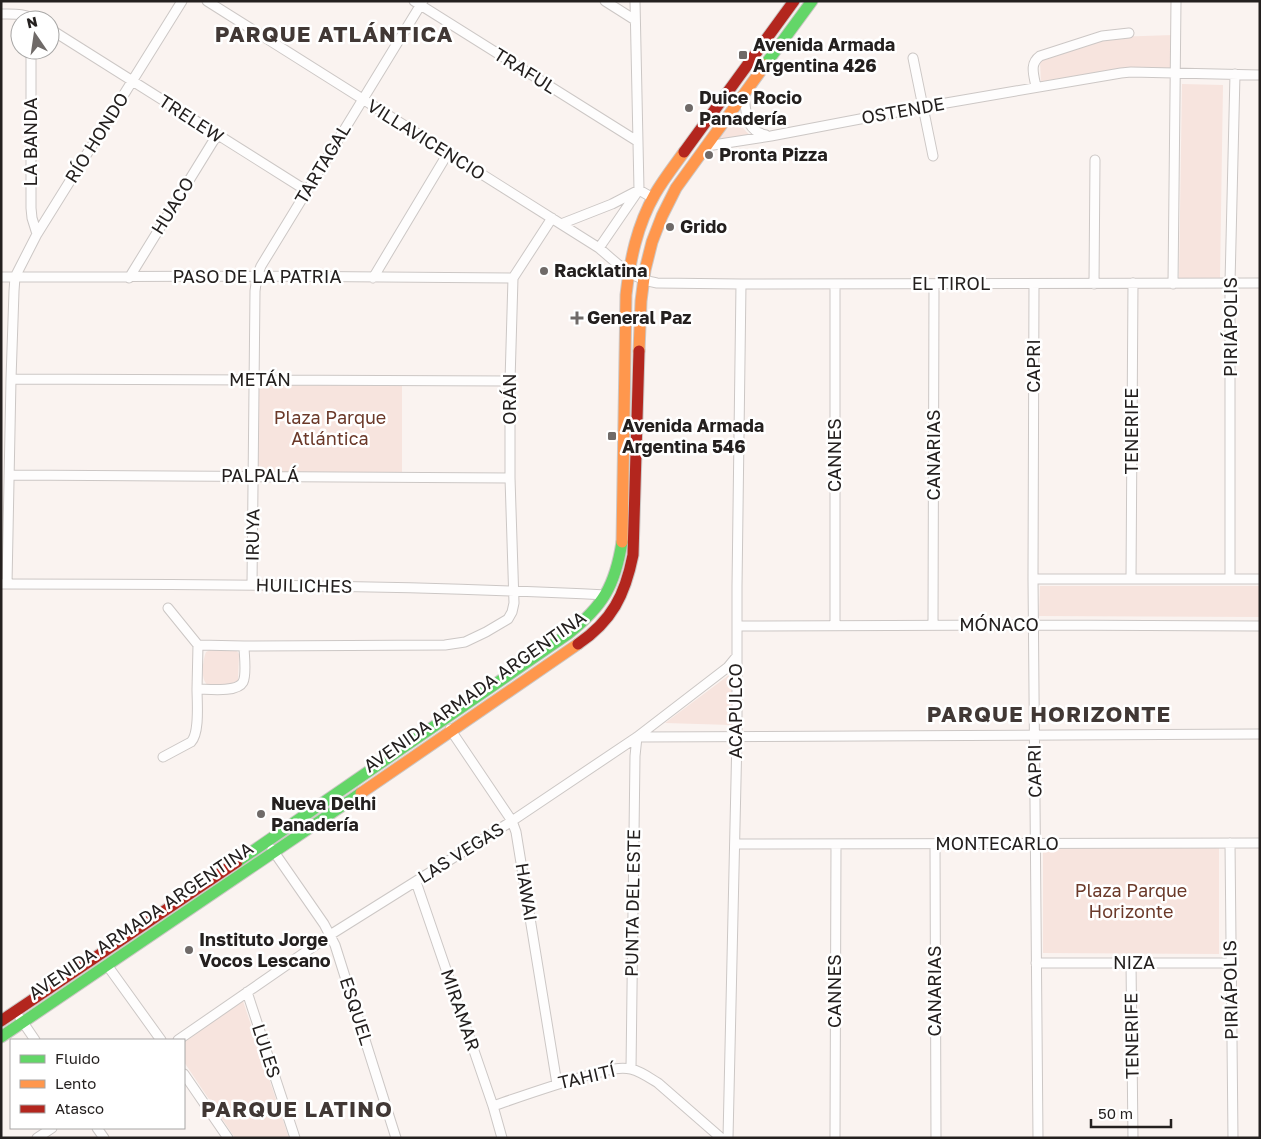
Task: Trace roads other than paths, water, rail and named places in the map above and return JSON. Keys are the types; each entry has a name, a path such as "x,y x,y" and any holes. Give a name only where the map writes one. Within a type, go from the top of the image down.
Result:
{"main road":[{"name":"AVENIDA ARMADA ARGENTINA","path":"1,1021 444,720 582,624 600,605 614,578 622,542 624,318 628,273 642,222 653,198 670,171 794,1"},
{"name":"AVENIDA ARMADA ARGENTINA","path":"1,1037 452,732 590,636 600,627 621,599 626,588 634,541 641,301 643,281 652,239 660,218 676,188 812,1"}],"street":[{"name":"RÍO HONDO","path":"15,278 37,234 182,1"},
{"name":"VILLAVICENCIO","path":"207,1 599,248 628,273 643,281"},
{"path":"605,1 635,20"},
{"path":"599,248 639,190 635,1"},
{"path":"1173,284 1176,1"},
{"name":"TARTAGAL","path":"257,276 261,266 363,100 419,3"},
{"name":"TRAFUL","path":"419,3 637,141"},
{"path":"1036,87 1033,64 1040,56 1102,36 1130,33"},
{"name":"TRELEW","path":"60,35 307,192"},
{"path":"913,58 933,156"},
{"name":"LA BANDA","path":"31,60 31,208 37,234"},
{"name":"OSTENDE","path":"707,146 1121,73 1260,75"},
{"name":"PIRIÁPOLIS","path":"1230,579 1230,283 1235,74"},
{"path":"744,94 747,116 753,129 758,133 771,136"},
{"name":"HUACO","path":"129,278 217,135"},
{"path":"373,278 448,153"},
{"path":"1094,284 1095,160"},
{"path":"639,190 653,198"},
{"path":"561,224 612,204 639,190"},
{"path":"514,278 552,218"},
{"name":"IRUYA","path":"252,584 255,292 257,276"},
{"name":"PASO DE LA PATRIA","path":"1,277 514,278"},
{"path":"4,584 15,278"},
{"name":"ORÁN","path":"244,646 445,645 465,642 508,619 514,603 510,478 510,381 514,278"},
{"name":"EL TIROL","path":"643,281 657,283 741,284 1260,283"},
{"name":"TENERIFE","path":"1131,579 1133,283"},
{"name":"ACAPULCO","path":"728,1138 737,736 741,284"},
{"name":"CANNES","path":"835,284 835,625"},
{"name":"CANARIAS","path":"933,625 934,284"},
{"name":"CAPRI","path":"1034,284 1034,735 1038,1138"},
{"name":"METÁN","path":"11,379 510,381"},
{"name":"PALPALÁ","path":"9,475 510,478"},
{"path":"1034,580 1260,580"},
{"name":"HUILICHES","path":"4,584 252,584 513,590 606,595"},
{"path":"163,756 191,742 196,732 198,645 168,608"},
{"name":"MÓNACO","path":"738,626 1260,626"},
{"path":"197,689 230,689 238,687 243,683 245,676 244,646 198,645"},
{"name":"LAS VEGAS","path":"179,1039 330,935 512,821 637,737 728,666 737,656"},
{"name":"HAWAI","path":"444,720 512,821 516,832 557,1084"},
{"path":"637,737 1260,734"},
{"name":"PUNTA DEL ESTE","path":"631,1069 634,756 637,737"},
{"name":"ESQUEL","path":"266,842 330,935 338,954 396,1138"},
{"name":"MONTECARLO","path":"735,844 1260,842"},
{"name":"PIRIÁPOLIS","path":"1230,843 1233,1138"},
{"name":"CANNES","path":"835,1138 836,844"},
{"name":"CANARIAS","path":"935,844 936,1138"},
{"name":"MIRAMAR","path":"416,882 493,1106 502,1138"},
{"name":"NIZA","path":"1036,963 1231,963"},
{"name":"TENERIFE","path":"1131,963 1133,1138"},
{"path":"108,965 160,1039"},
{"name":"LULES","path":"247,992 295,1138"},
{"path":"15,1012 34,1039"},
{"name":"TAHITÍ","path":"493,1106 557,1084 609,1070 631,1069 658,1083 721,1138"},
{"path":"185,1075 228,1138"},
{"path":"37,1138 50,1129"}],"place":[{"name":"Avenida Armada Argentina 426","path":"743,55"},
{"name":"Duice Rocio Panadería","path":"689,108"},
{"name":"Pronta Pizza","path":"709,155"},
{"name":"Grido","path":"670,227"},
{"name":"Racklatina","path":"544,271"},
{"name":"General Paz","path":"577,318"},
{"name":"Avenida Armada Argentina 546","path":"612,436"},
{"name":"Nueva Delhi Panadería","path":"261,814"},
{"name":"Instituto Jorge Vocos Lescano","path":"189,950"}],"district":[{"name":"PARQUE ATLÁNTICA","path":"334,34"},
{"name":"PARQUE HORIZONTE","path":"1049,714"},
{"name":"PARQUE LATINO","path":"297,1109"}],"park label":[{"name":"Plaza Parque Atlántica","path":"330,428"},
{"name":"Plaza Parque Horizonte","path":"1131,901"}]}
